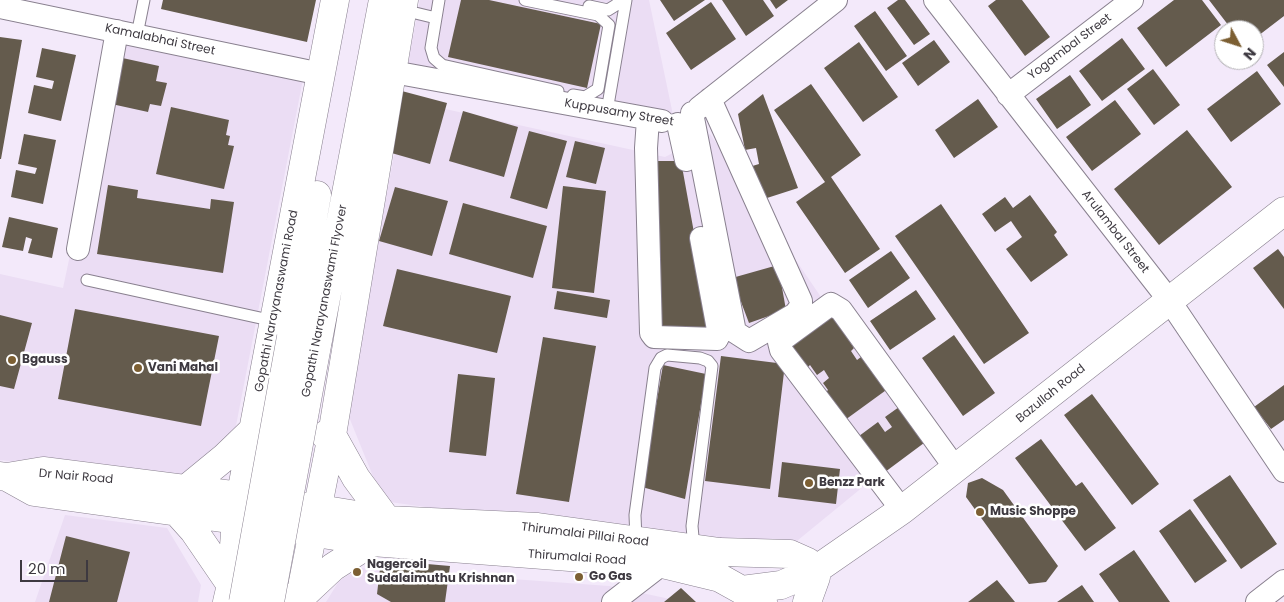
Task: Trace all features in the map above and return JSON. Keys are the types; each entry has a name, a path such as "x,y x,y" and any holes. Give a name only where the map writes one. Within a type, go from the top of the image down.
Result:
{"main road":[{"name":"Gopathi Narayanaswami Road","path":"234,596 238,508 253,430 294,332 321,74 335,0"},
{"name":"Gopathi Narayanaswami Flyover","path":"234,596 294,332 352,0"},
{"name":"Gopathi Narayanaswami Flyover","path":"270,602 294,332 397,3"},
{"path":"300,599 332,435 393,72 397,3"},
{"name":"Bazullah Road","path":"814,571 902,510 956,469 1168,300 1284,211"},
{"path":"332,435 253,430 181,500 194,531 234,596 300,599 333,567 372,542"},
{"path":"332,435 356,478 388,520"},
{"name":"Dr Nair Road","path":"2,482 34,492 181,500 315,521"},
{"name":"Thirumalai Pillai Road","path":"315,521 388,520 538,528 738,553 790,554 808,562 814,571"},
{"name":"Thirumalai Road","path":"315,521 372,542 662,564 720,578 753,596"},
{"path":"753,596 814,571"},
{"path":"792,602 795,594 814,571"},
{"path":"807,602 816,578 814,571"}],"street":[{"name":"Kuppusamy Street","path":"393,72 648,119 685,119 836,0"},
{"name":"Arulambal Street","path":"935,0 1168,300 1284,471"},
{"name":"Yogambal Street","path":"1008,95 1132,0"},
{"name":"Kamalabhai Street","path":"0,7 57,9 127,33 321,74"},
{"path":"78,249 127,33"},
{"path":"685,119 735,332 749,340 795,314 801,306 801,301 710,99"},
{"path":"648,119 646,148 651,335 654,337 717,339 719,335 685,119"},
{"path":"902,510 781,350 779,342 832,304 841,310 956,469"},
{"path":"613,602 662,564"},
{"path":"1257,602 1284,581"}],"lane":[{"path":"127,33 144,0"},
{"path":"440,0 431,48 434,58 442,65 585,97 598,89 609,24 598,15 524,0"},
{"path":"558,0 608,10 616,6 620,0"},
{"path":"607,111 626,0"},
{"path":"397,3 436,18"},
{"path":"87,280 294,332"},
{"path":"636,540 635,515 655,368 660,358 667,355 700,358 708,361 712,366 692,526 694,548"}],"shaded area":[{"path":"420,0 649,0 673,115 407,68"},
{"path":"115,43 303,79 234,436 172,482 0,460 0,274 63,288"},
{"path":"404,100 665,157 710,134 919,441 792,545 756,554 383,501 347,412"},
{"path":"65,515 167,528 201,585 198,602 35,602"},
{"path":"360,568 609,586 684,602 326,602 339,581"}],"building":[{"path":"163,0 316,0 307,42 161,9"},
{"path":"461,0 489,0 601,24 587,88 448,57"},
{"path":"660,0 705,0 674,21"},
{"path":"722,0 763,0 774,16 746,36"},
{"path":"770,0 788,0 776,9"},
{"path":"898,0 905,0 930,34 914,45 887,8"},
{"path":"996,0 1022,0 1050,37 1025,56 988,6"},
{"path":"1174,0 1202,0 1217,20 1214,20 1214,30 1166,67 1137,28"},
{"path":"1209,0 1284,0 1284,16 1264,31 1264,20 1224,20"},
{"path":"711,2 736,39 691,70 666,33"},
{"path":"875,11 907,56 886,71 854,26"},
{"path":"0,37 22,40 1,159 0,159"},
{"path":"1122,38 1145,69 1102,101 1079,71"},
{"path":"934,40 950,62 918,86 902,63"},
{"path":"859,42 898,97 863,122 824,68"},
{"path":"42,48 76,55 61,121 28,113 34,85 52,89 54,81 36,77"},
{"path":"1284,52 1284,87 1267,65"},
{"path":"118,57 159,66 156,81 167,83 161,106 150,104 148,112 107,103"},
{"path":"1153,69 1180,105 1154,125 1127,89"},
{"path":"1257,71 1281,104 1231,142 1207,109"},
{"path":"1070,75 1091,105 1057,129 1036,99"},
{"path":"811,84 861,155 831,177 880,249 845,273 796,202 825,182 774,110"},
{"path":"398,90 447,103 430,164 381,150"},
{"path":"763,94 798,188 767,198 749,167 759,164 756,148 745,150 738,114"},
{"path":"978,99 998,127 954,158 935,130"},
{"path":"1115,100 1141,134 1092,171 1066,137"},
{"path":"171,107 229,120 226,135 230,136 228,145 234,146 224,189 156,174"},
{"path":"463,111 518,127 504,177 449,161"},
{"path":"1187,130 1232,187 1159,245 1114,189"},
{"path":"529,131 567,141 547,209 510,198"},
{"path":"24,134 56,140 43,204 11,197 16,170 35,174 37,168 18,164"},
{"path":"575,141 605,148 596,184 566,177"},
{"path":"656,161 681,161 712,332 658,330"},
{"path":"108,185 138,190 137,198 210,209 211,199 234,202 223,273 97,254"},
{"path":"563,186 606,191 594,293 552,288"},
{"path":"395,187 448,201 432,256 379,241"},
{"path":"1030,195 1057,232 1054,235 1068,255 1031,282 1006,249 1022,237 1011,221 995,232 982,214 1005,197 1013,208"},
{"path":"463,203 547,226 533,278 449,254"},
{"path":"941,204 1029,333 984,364 895,236"},
{"path":"9,217 58,228 52,258 28,253 32,239 26,237 23,251 2,247"},
{"path":"1278,249 1284,257 1284,309 1253,268"},
{"path":"891,251 910,278 868,308 849,280"},
{"path":"778,265 786,310 749,323 732,278"},
{"path":"397,269 511,296 497,353 383,326"},
{"path":"916,290 936,319 890,350 870,321"},
{"path":"557,291 610,300 607,318 554,309"},
{"name":"Vani Mahal","path":"75,309 219,336 201,426 58,399"},
{"path":"836,314 841,329 854,348 851,351 857,360 861,357 874,375 878,373 889,388 845,420 825,393 828,390 823,383 829,378 824,370 817,375 810,365 807,368 791,347"},
{"path":"0,315 32,323 14,389 0,386"},
{"path":"954,335 995,393 963,416 922,358"},
{"path":"543,337 596,346 569,502 516,494"},
{"path":"721,356 785,364 770,489 705,481"},
{"path":"663,365 706,374 685,499 642,487"},
{"path":"458,374 495,378 486,456 449,452"},
{"path":"1284,385 1284,420 1271,429 1254,407"},
{"path":"1092,394 1159,484 1132,505 1064,415"},
{"path":"899,407 924,443 881,475 855,439 878,422 885,432 892,427 885,417"},
{"path":"1041,439 1076,486 1082,482 1116,528 1085,551 1015,458"},
{"name":"Benzz Park","path":"782,462 840,469 836,504 778,497"},
{"path":"1230,475 1277,544 1241,569 1193,500"},
{"path":"982,478 1003,490 1058,566 1046,582 1029,584 966,497 968,483"},
{"path":"1190,509 1227,561 1195,583 1159,531"},
{"path":"66,536 130,552 117,602 49,602"},
{"path":"1134,550 1170,602 1119,602 1099,574"},
{"path":"381,560 450,566 445,602 391,602 377,594"},
{"path":"997,580 1015,602 968,602"},
{"path":"1082,585 1094,602 1057,602"},
{"path":"681,588 696,602 664,602"}],"place":[{"name":"Bgauss","path":"12,360"},
{"name":"Vani Mahal","path":"138,368"},
{"name":"Benzz Park","path":"809,483"},
{"name":"Music Shoppe","path":"980,512"},
{"name":"Nagercoil Sudalaimuthu Krishnan","path":"357,572"},
{"name":"Go Gas","path":"579,577"}]}
